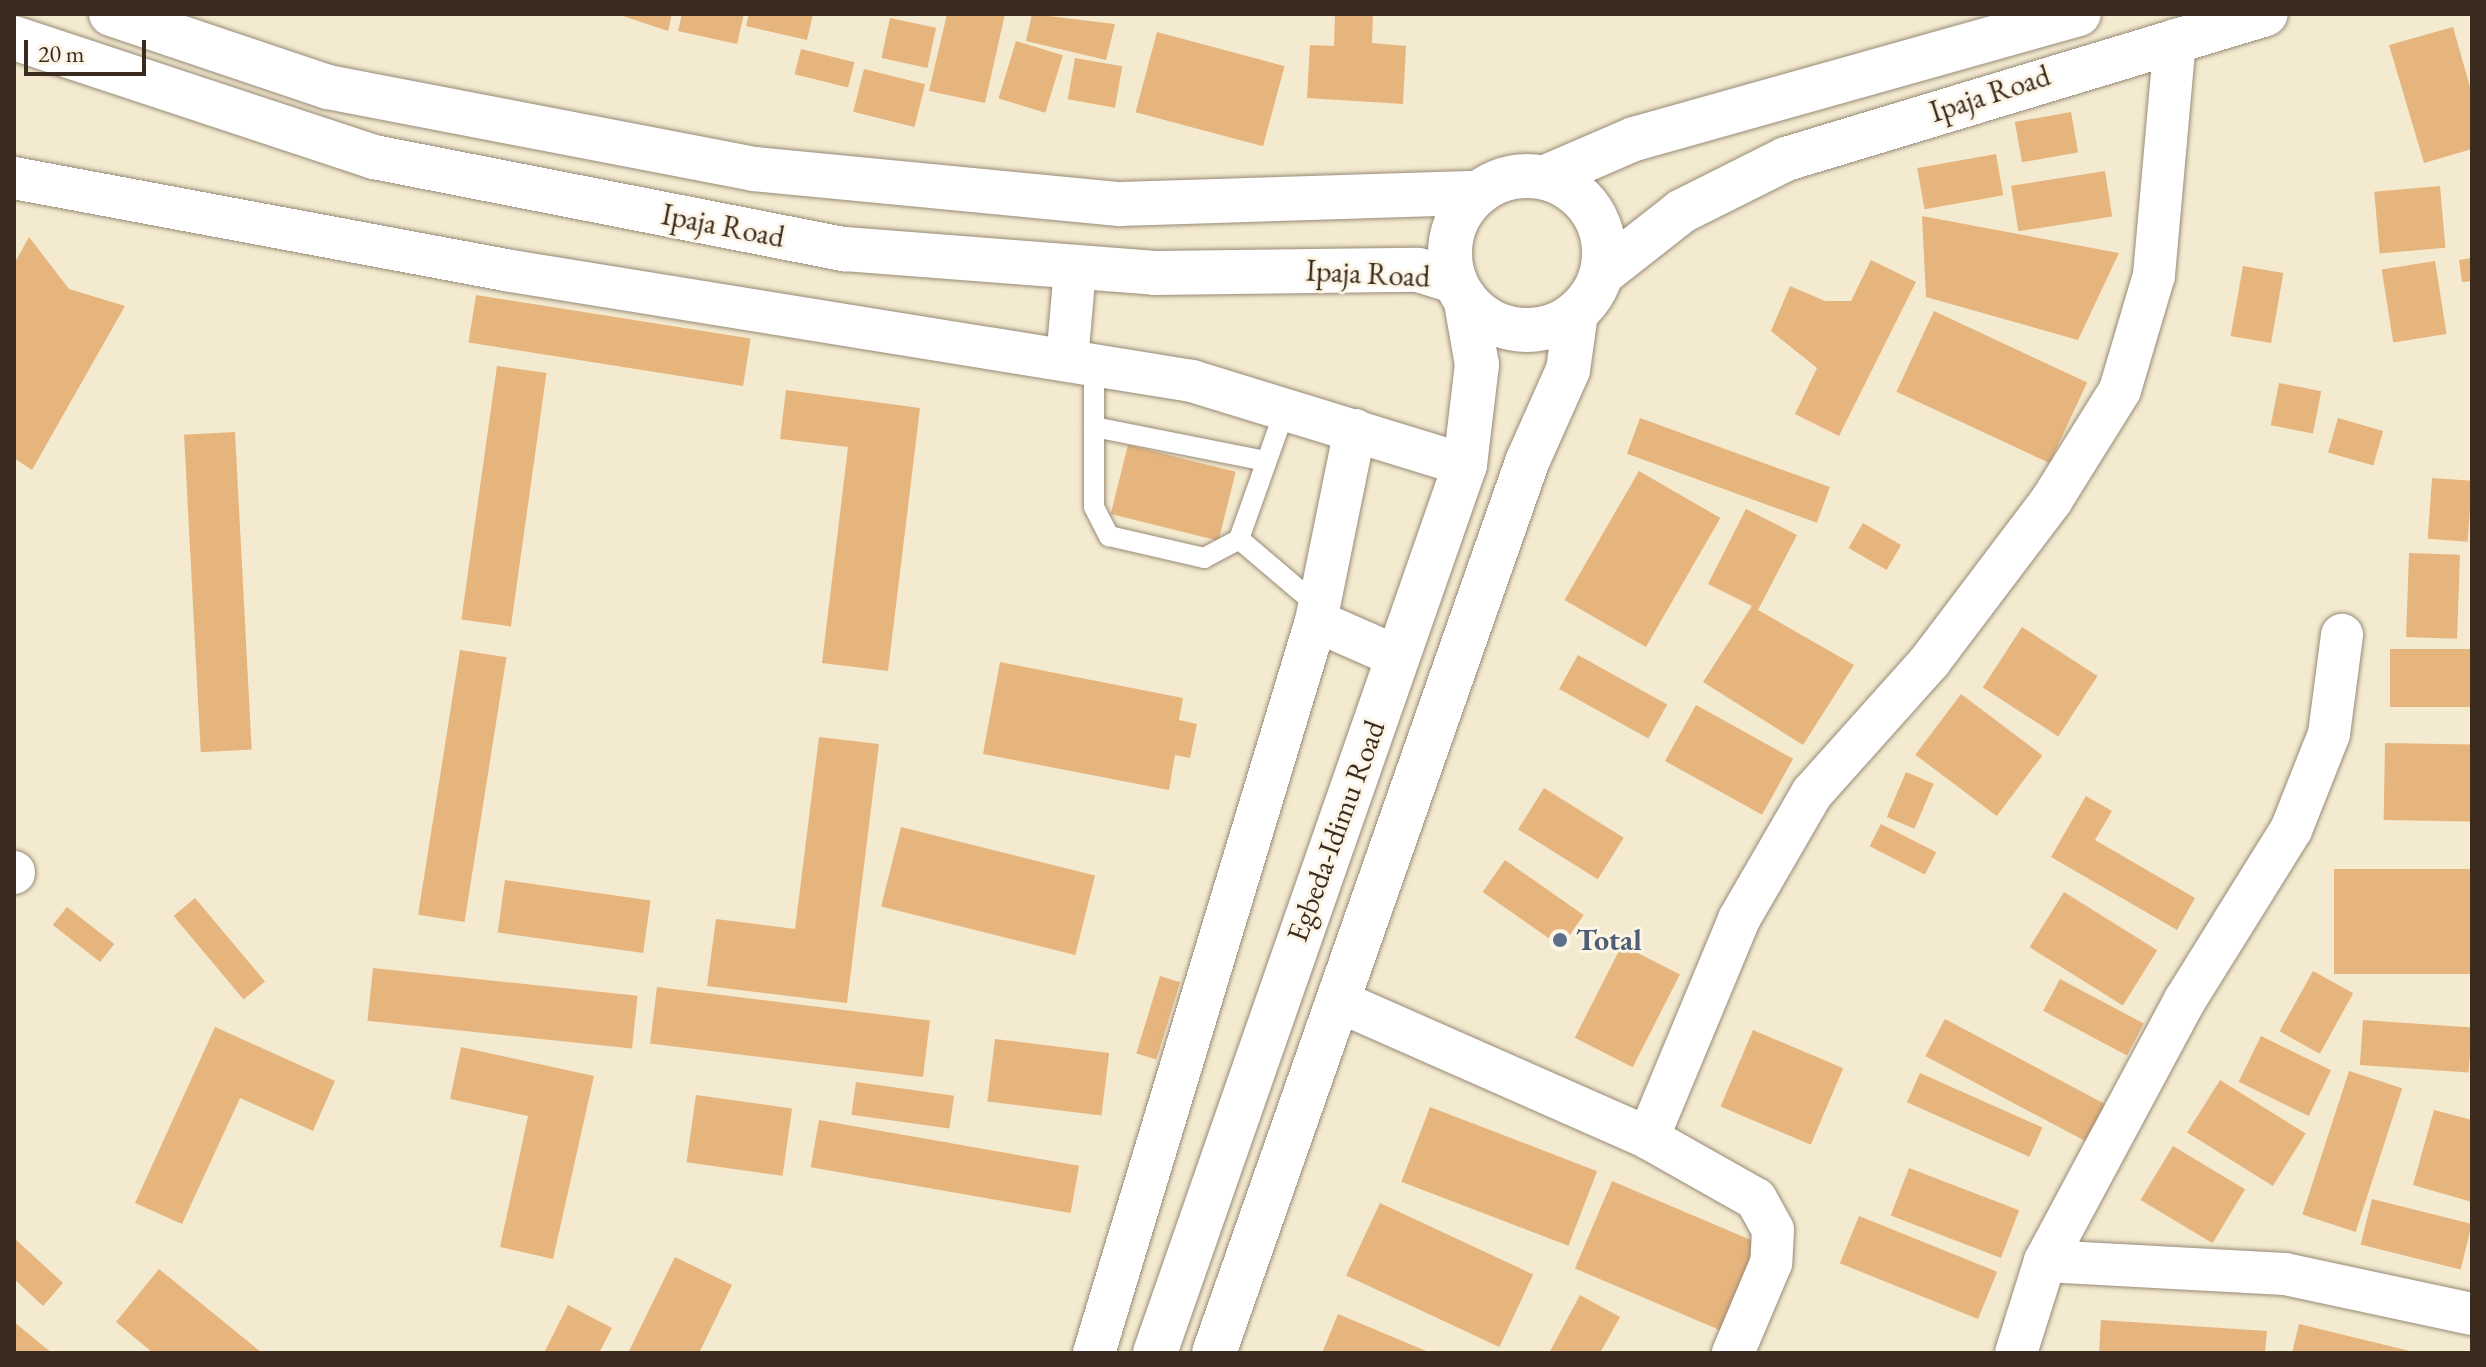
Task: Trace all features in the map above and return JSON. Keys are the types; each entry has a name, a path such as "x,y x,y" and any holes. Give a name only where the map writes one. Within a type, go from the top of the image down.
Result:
{"main road":[{"name":"Ipaja Road","path":"111,14 328,87 754,169 1119,204 1477,193"},
{"name":"Ipaja Road","path":"1546,177 1634,139 2079,14"},
{"name":"Ipaja Road","path":"1603,273 1682,211 1745,175 2175,31 2266,14"},
{"name":"Ipaja Road","path":"14,38 374,157 845,249 1075,269 1393,269 1460,291"},
{"path":"1546,177 1587,204 1602,236 1603,273 1576,313 1555,325 1519,329 1460,291 1451,233 1477,193 1498,180 1546,177"},
{"name":"Egbeda-Idimu Road","path":"1155,1353 1465,465 1477,365 1460,291"},
{"name":"Egbeda-Idimu Road","path":"1214,1353 1527,462 1568,370 1576,313"}],"street":[{"path":"1648,1138 1739,919 1812,793 1930,661 2051,501 2120,390 2154,275 2175,31"},
{"path":"14,178 505,270 1081,363 1286,407 1465,465"},
{"path":"1075,269 1081,363"},
{"path":"1094,1353 1317,614 1355,430"},
{"path":"1317,614 1398,657"},
{"path":"2016,1353 2045,1261 2185,1000 2291,830 2329,734 2342,635"},
{"path":"1338,1001 1648,1138 1756,1199 1773,1230 1771,1263 1733,1353"},
{"path":"2045,1261 2285,1274 2472,1314"}],"lane":[{"path":"1081,363 1094,427 1094,507 1109,536 1204,558 1239,539 1286,407"},
{"path":"1094,427 1265,461"},
{"path":"1239,539 1317,614"}],"building":[{"path":"617,14 672,14 668,31"},
{"path":"682,14 744,14 737,44 678,31"},
{"path":"749,14 813,14 807,40 746,26"},
{"path":"947,14 1005,14 985,103 929,91"},
{"path":"1032,14 1115,24 1106,60 1026,41"},
{"path":"1335,14 1373,14 1372,43 1406,46 1403,104 1307,98 1310,45 1334,46"},
{"path":"890,18 936,28 927,68 881,58"},
{"path":"2453,27 2472,94 2472,149 2424,163 2389,45"},
{"path":"1157,32 1285,66 1263,146 1136,112"},
{"path":"1016,41 1063,55 1045,113 998,98"},
{"path":"801,49 854,62 848,88 795,74"},
{"path":"1075,58 1122,66 1115,108 1068,99"},
{"path":"864,69 925,84 914,127 853,112"},
{"path":"2071,112 2078,152 2022,162 2015,122"},
{"path":"1996,154 2003,195 1925,209 1917,168"},
{"path":"2105,171 2112,216 2018,231 2011,186"},
{"path":"2440,186 2445,248 2380,254 2374,192"},
{"path":"1922,216 2119,253 2078,340 1926,297"},
{"path":"29,237 69,289 125,306 32,470 14,458 14,264"},
{"path":"2472,258 2472,281 2462,282 2459,260"},
{"path":"1871,260 1916,282 1839,436 1795,414 1817,368 1771,331 1790,286 1825,301 1851,301"},
{"path":"2435,261 2447,334 2393,343 2382,269"},
{"path":"2243,266 2283,273 2271,343 2231,336"},
{"path":"476,295 751,338 743,386 468,342"},
{"path":"1934,311 2087,382 2050,463 1896,392"},
{"path":"497,366 547,373 511,626 461,620"},
{"path":"2279,383 2321,391 2313,433 2271,425"},
{"path":"786,390 920,408 888,671 822,663 848,447 780,439"},
{"path":"1640,418 1830,487 1817,523 1627,454"},
{"path":"2338,418 2383,431 2373,466 2328,453"},
{"path":"235,432 252,750 201,752 184,435"},
{"path":"1128,445 1236,472 1219,541 1111,514"},
{"path":"1639,471 1720,518 1646,647 1564,600"},
{"path":"2432,478 2472,481 2468,542 2428,539"},
{"path":"1746,509 1797,535 1758,610 1854,665 1803,745 1703,682 1752,606 1708,584"},
{"path":"1863,523 1901,545 1887,570 1848,548"},
{"path":"2409,553 2460,555 2457,639 2406,637"},
{"path":"2022,627 2097,676 2058,736 1983,687"},
{"path":"2390,649 2472,649 2472,707 2390,707"},
{"path":"460,650 506,657 464,922 418,915"},
{"path":"1578,655 1667,704 1648,739 1559,689"},
{"path":"1000,662 1183,698 1179,720 1197,724 1190,758 1175,755 1169,790 983,754"},
{"path":"1961,694 2042,755 1997,816 1915,755"},
{"path":"1696,705 1793,759 1762,815 1665,761"},
{"path":"819,737 879,744 847,1003 707,986 716,919 795,929"},
{"path":"2385,743 2472,745 2471,822 2384,820"},
{"path":"1906,772 1934,784 1914,829 1887,817"},
{"path":"1544,788 1624,838 1598,879 1518,830"},
{"path":"2086,796 2112,811 2095,840 2195,898 2177,930 2051,857"},
{"path":"1881,824 1936,852 1925,874 1870,846"},
{"path":"901,827 1095,875 1075,955 881,907"},
{"path":"1505,860 1584,915 1561,947 1483,892"},
{"path":"2334,869 2472,869 2472,974 2334,974"},
{"path":"505,880 651,900 643,953 498,932"},
{"path":"2064,892 2157,950 2123,1005 2030,947"},
{"path":"195,898 265,981 244,999 174,916"},
{"path":"67,907 114,944 100,962 53,925"},
{"path":"1622,945 1680,975 1633,1067 1575,1038"},
{"path":"373,968 638,996 632,1049 367,1021"},
{"path":"2313,971 2353,993 2320,1054 2280,1031"},
{"path":"1160,976 1180,982 1156,1060 1136,1053"},
{"path":"2060,979 2144,1024 2127,1055 2043,1011"},
{"path":"657,987 930,1021 923,1077 650,1044"},
{"path":"1945,1019 2112,1108 2092,1145 1925,1056"},
{"path":"2363,1020 2472,1028 2469,1072 2360,1065"},
{"path":"215,1027 335,1081 313,1131 240,1098 182,1224 135,1203"},
{"path":"1753,1030 1843,1068 1811,1145 1721,1106"},
{"path":"2261,1036 2331,1070 2309,1116 2239,1082"},
{"path":"995,1039 1109,1053 1101,1116 987,1102"},
{"path":"461,1047 594,1076 553,1259 500,1247 528,1116 450,1099"},
{"path":"2349,1071 2402,1088 2356,1232 2302,1215"},
{"path":"1920,1073 2042,1128 2029,1157 1907,1102"},
{"path":"2220,1080 2306,1134 2273,1186 2187,1133"},
{"path":"856,1082 954,1096 949,1128 851,1115"},
{"path":"696,1095 792,1108 783,1176 687,1162"},
{"path":"1430,1107 1597,1171 1568,1246 1401,1182"},
{"path":"2434,1110 2472,1120 2472,1202 2413,1185"},
{"path":"819,1120 1079,1166 1071,1213 811,1167"},
{"path":"2173,1146 2245,1189 2213,1243 2141,1200"},
{"path":"1909,1168 2019,1210 2001,1258 1891,1216"},
{"path":"1612,1181 1762,1245 1725,1332 1575,1268"},
{"path":"2372,1199 2472,1224 2461,1270 2361,1245"},
{"path":"1380,1203 1533,1274 1499,1347 1346,1276"},
{"path":"1859,1216 1997,1272 1978,1319 1840,1263"},
{"path":"14,1238 63,1283 43,1306 14,1279"},
{"path":"675,1257 732,1285 699,1353 628,1353"},
{"path":"159,1269 262,1353 153,1353 116,1322"},
{"path":"1580,1295 1620,1317 1600,1353 1549,1353"},
{"path":"568,1305 612,1328 599,1353 544,1353"},
{"path":"1338,1314 1431,1353 1322,1353"},
{"path":"2101,1320 2267,1331 2265,1353 2099,1353"},
{"path":"14,1322 52,1353 14,1353"},
{"path":"2299,1324 2414,1352 2414,1353 2292,1353"}],"place":[{"name":"Total","path":"1560,940"}]}
